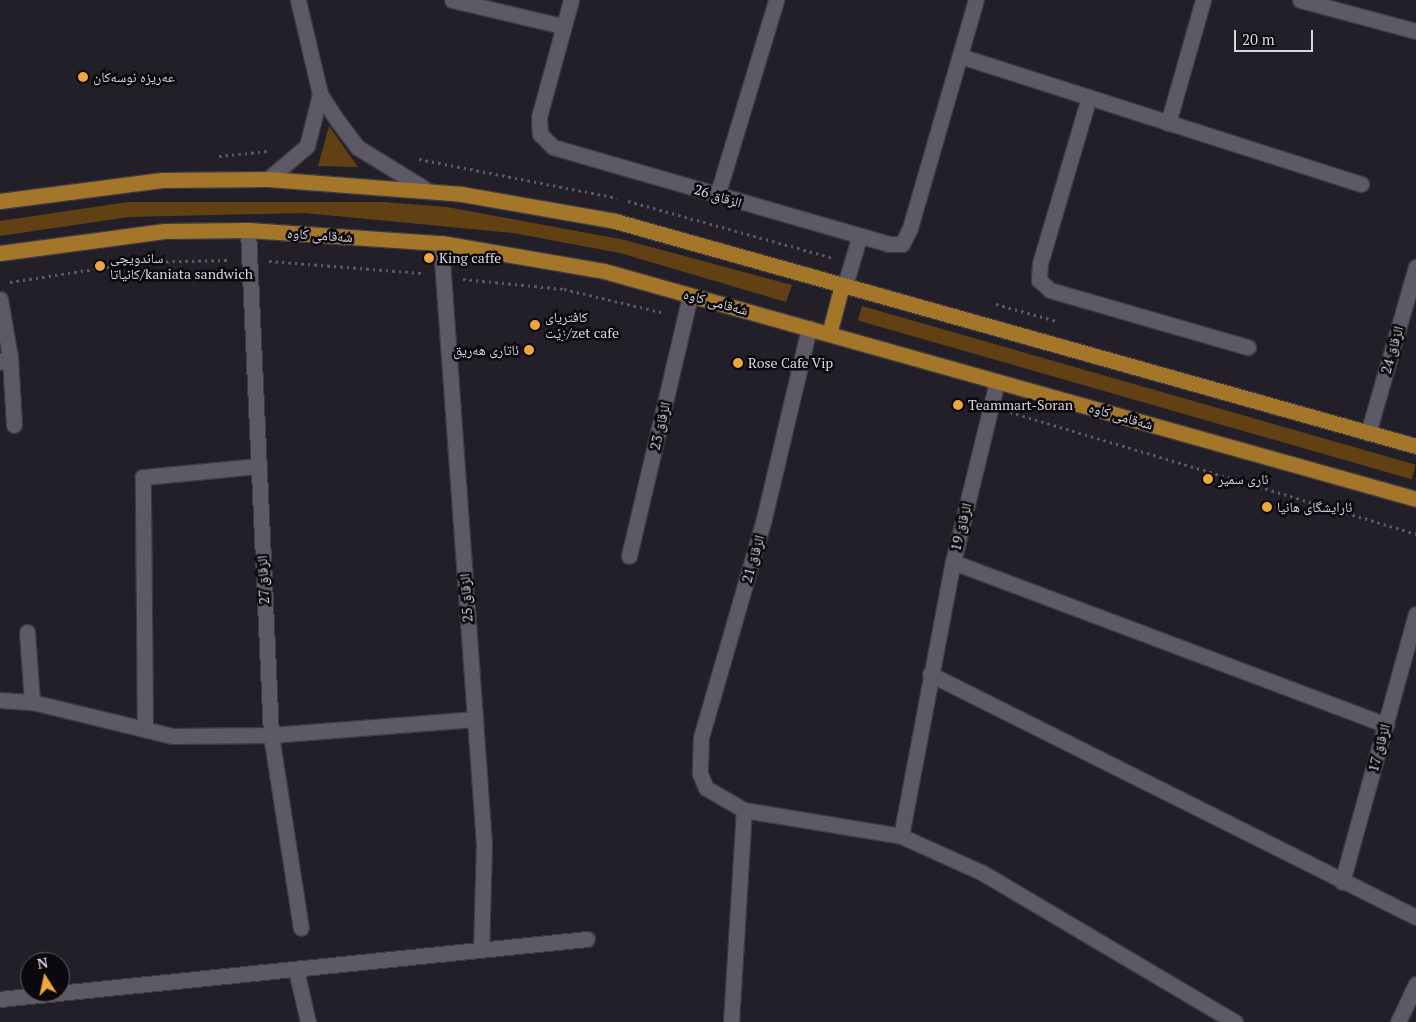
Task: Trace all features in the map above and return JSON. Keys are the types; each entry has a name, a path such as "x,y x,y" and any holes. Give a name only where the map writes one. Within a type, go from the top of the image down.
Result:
{"main road":[{"path":"0,201 162,180 268,179 424,188 615,221 1416,446"},
{"name":"شەقامی کاوە","path":"0,253 165,231 248,230 441,246 604,271 1416,499"},
{"path":"829,334 843,285"}],"street":[{"path":"298,0 320,94 357,148 424,188"},
{"path":"452,0 562,26 571,0"},
{"path":"718,196 776,0"},
{"path":"976,0 960,56 1360,184"},
{"path":"1168,123 1203,0"},
{"path":"1300,0 1416,31"},
{"name":"الزقاق 26","path":"562,26 539,117 540,134 554,147 859,238 902,244 960,56"},
{"path":"268,179 307,146 320,94"},
{"path":"1089,97 1040,264 1039,280 1050,290 1248,347"},
{"name":"الزقاق 27","path":"248,230 271,734 301,928"},
{"path":"843,285 859,238"},
{"name":"الزقاق 25","path":"441,246 484,844 481,950"},
{"name":"الزقاق 24","path":"1368,433 1416,267"},
{"name":"الزقاق 23","path":"628,556 690,295"},
{"path":"0,299 5,360 14,425"},
{"name":"الزقاق 21","path":"744,810 717,798 706,788 700,774 701,737 764,519 809,328"},
{"name":"الزقاق 19","path":"902,836 930,674 953,562 997,381"},
{"path":"145,729 143,477 258,466"},
{"path":"953,562 1386,725"},
{"name":"الزقاق 17","path":"1342,882 1416,614"},
{"path":"27,632 32,702"},
{"path":"930,674 1342,882 1416,917"},
{"path":"0,700 32,702 173,736 271,734 474,719"},
{"path":"731,1022 744,810 902,836 983,873 1235,1022"},
{"path":"0,999 588,939"},
{"path":"296,970 308,1022"},
{"path":"1398,1022 1416,984"}],"path":[{"path":"0,284 140,262 249,259 564,289 685,318"},
{"path":"991,404 1416,534"}],"shaded area":[{"path":"329,126 358,167 318,166"},
{"path":"128,202 384,202 447,207 625,240 792,285 786,302 620,253 513,233 305,213 129,217 0,236 0,221"},
{"path":"862,306 1416,465 1412,479 858,320"}],"place":[{"name":"عەریزە نوسەکان","path":"83,77"},
{"name":"King caffe","path":"429,258"},
{"name":"ساندویچی کانیاتا/kaniata sandwich","path":"100,266"},
{"name":"کافتریای زێت/zet cafe","path":"535,325"},
{"name":"ئاتاری هەریق","path":"529,350"},
{"name":"Rose Cafe Vip","path":"738,363"},
{"name":"Teammart-Soran","path":"958,405"},
{"name":"ئارى سمير","path":"1208,479"},
{"name":"ئارایشگای هانیا","path":"1267,507"}]}
